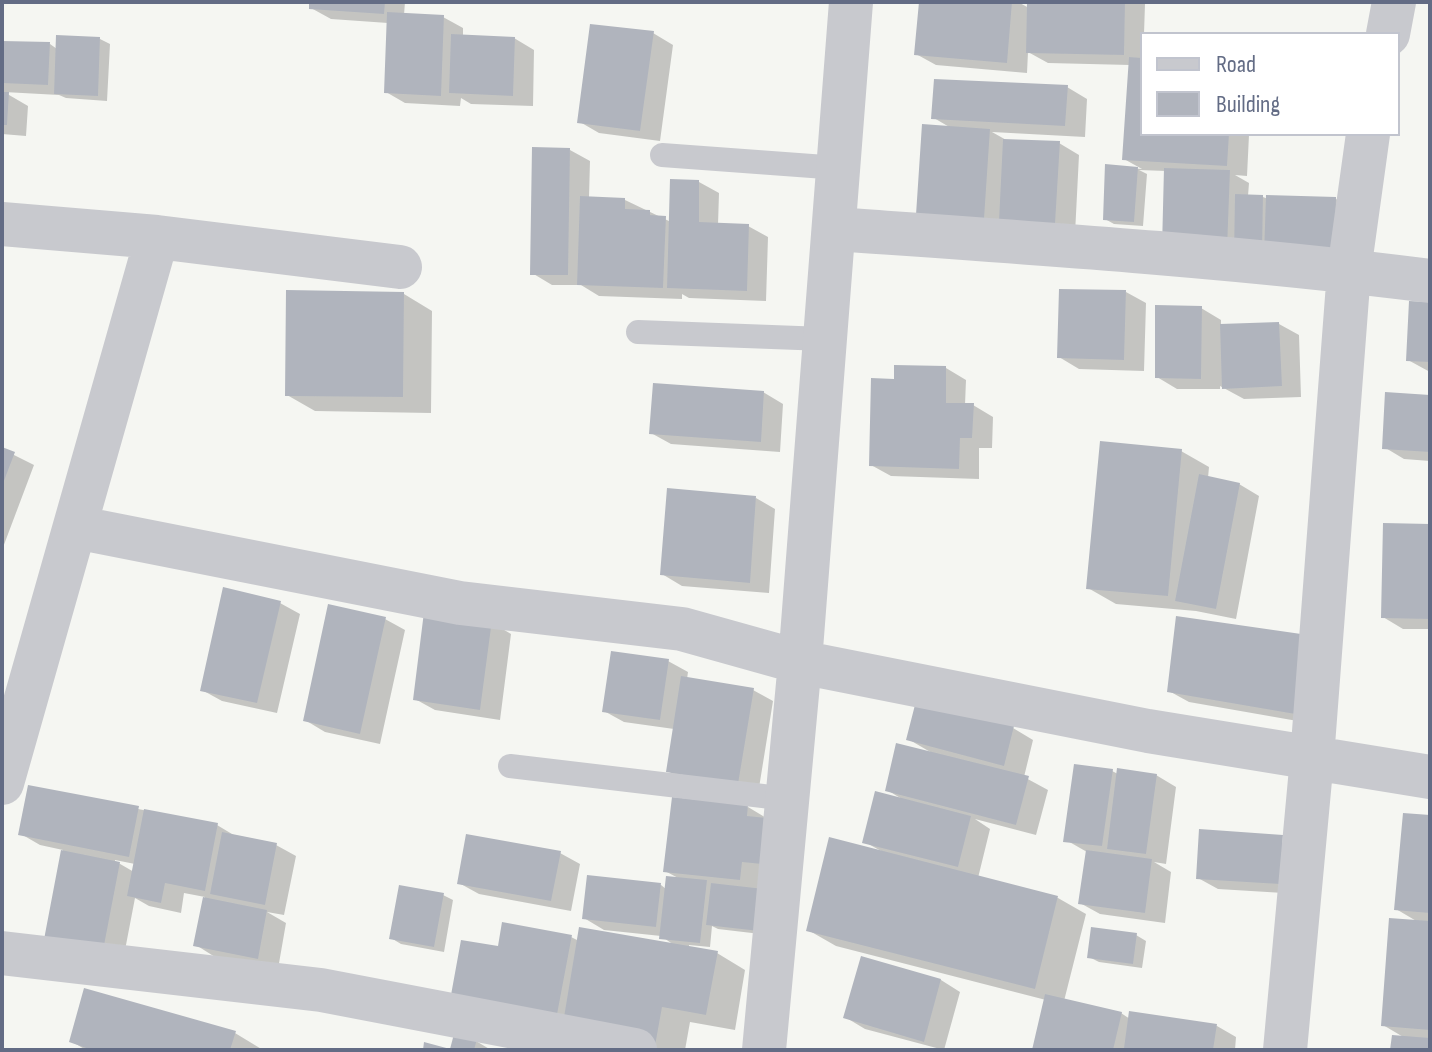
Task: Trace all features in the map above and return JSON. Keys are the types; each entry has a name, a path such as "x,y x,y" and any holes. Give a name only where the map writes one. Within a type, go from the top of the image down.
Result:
{"street":[{"path":"764,1050 800,662 851,2"},
{"path":"1388,32 1394,2"},
{"path":"1285,1050 1312,758 1349,271 1368,136"},
{"path":"2,224 157,237 400,267"},
{"path":"835,229 1053,244 1430,281"},
{"path":"2,783 157,237"},
{"path":"75,527 460,603 682,629 800,662 1148,731 1430,777"},
{"path":"2,953 321,990 635,1050"}],"lane":[{"path":"662,155 839,168"},
{"path":"638,332 825,339"},
{"path":"510,766 788,799"}],"building":[{"path":"309,2 385,2 384,14 309,9"},
{"path":"919,2 1012,2 1007,63 914,55"},
{"path":"1027,2 1125,2 1124,55 1026,53"},
{"path":"387,12 444,15 441,96 384,93"},
{"path":"590,24 654,31 640,131 577,123"},
{"path":"451,34 515,37 513,96 449,93"},
{"path":"56,35 100,37 98,96 54,94"},
{"path":"2,41 50,42 48,85 2,83"},
{"path":"1129,57 1140,58 1140,136 1229,136 1227,166 1122,160"},
{"path":"934,79 1068,85 1065,126 931,119"},
{"path":"2,92 9,92 7,125 2,125"},
{"path":"922,124 990,129 983,234 915,230"},
{"path":"1003,139 1060,141 1055,224 999,221"},
{"path":"532,147 570,148 568,275 530,275"},
{"path":"1105,164 1138,167 1134,222 1103,220"},
{"path":"1164,168 1230,170 1227,250 1162,248"},
{"path":"670,179 699,180 699,222 749,224 747,291 667,288"},
{"path":"1235,194 1263,195 1262,254 1234,254"},
{"path":"1266,195 1336,197 1335,256 1264,254"},
{"path":"580,196 625,198 625,209 650,210 650,215 666,216 663,288 577,285"},
{"path":"1059,289 1126,290 1124,360 1057,358"},
{"path":"286,290 404,292 403,397 285,396"},
{"path":"1409,301 1430,302 1430,362 1406,361"},
{"path":"1155,305 1202,306 1201,379 1155,378"},
{"path":"1279,322 1282,386 1222,389 1220,324"},
{"path":"894,365 946,366 946,403 974,403 972,438 960,438 959,469 869,466 871,378 894,379"},
{"path":"653,383 764,391 761,442 649,434"},
{"path":"1385,392 1430,395 1430,452 1382,449"},
{"path":"1100,441 1182,449 1168,596 1086,589"},
{"path":"2,447 15,452 2,486"},
{"path":"1199,474 1240,483 1216,609 1175,601"},
{"path":"667,488 756,496 750,583 660,575"},
{"path":"1383,523 1430,524 1430,619 1381,618"},
{"path":"223,587 281,601 257,703 200,691"},
{"path":"328,604 386,617 360,734 303,721"},
{"path":"424,612 492,620 480,710 413,700"},
{"path":"1176,616 1315,636 1307,716 1167,692"},
{"path":"611,651 669,659 660,720 602,712"},
{"path":"681,676 754,688 738,784 666,772"},
{"path":"916,701 1014,726 1004,766 906,740"},
{"path":"896,743 1029,776 1016,825 885,791"},
{"path":"1074,764 1113,769 1102,846 1063,842"},
{"path":"1117,768 1157,774 1146,854 1107,849"},
{"path":"28,785 139,806 129,857 18,835"},
{"path":"875,791 971,816 958,867 862,843"},
{"path":"672,797 748,805 747,816 767,818 762,864 742,862 740,880 663,872"},
{"path":"144,809 218,823 205,891 165,883 161,903 127,896"},
{"path":"1403,813 1430,815 1430,913 1394,910"},
{"path":"1199,829 1283,835 1280,884 1196,879"},
{"path":"222,832 277,843 265,905 210,894"},
{"path":"466,834 561,851 551,901 457,884"},
{"path":"829,837 1058,896 1035,989 806,931"},
{"path":"61,850 120,862 101,961 42,950"},
{"path":"1086,850 1152,859 1145,913 1078,904"},
{"path":"587,875 661,883 656,927 582,919"},
{"path":"666,876 707,880 700,943 659,939"},
{"path":"711,883 764,889 759,931 706,925"},
{"path":"399,885 444,893 434,947 389,939"},
{"path":"203,897 267,910 258,959 193,946"},
{"path":"1389,918 1430,921 1430,1030 1381,1026"},
{"path":"502,922 572,935 555,1025 449,1006 461,940 498,946"},
{"path":"579,927 718,951 706,1015 662,1007 655,1046 562,1029"},
{"path":"1091,927 1137,933 1133,964 1087,958"},
{"path":"861,956 941,979 924,1042 843,1018"},
{"path":"84,988 236,1031 230,1050 92,1050 69,1042"},
{"path":"1045,994 1122,1012 1113,1050 1032,1050"},
{"path":"1129,1011 1217,1024 1213,1050 1124,1048"},
{"path":"454,1034 477,1039 474,1050 423,1050 424,1042 450,1049"},
{"path":"1392,1035 1430,1038 1430,1050 1390,1050"}]}
